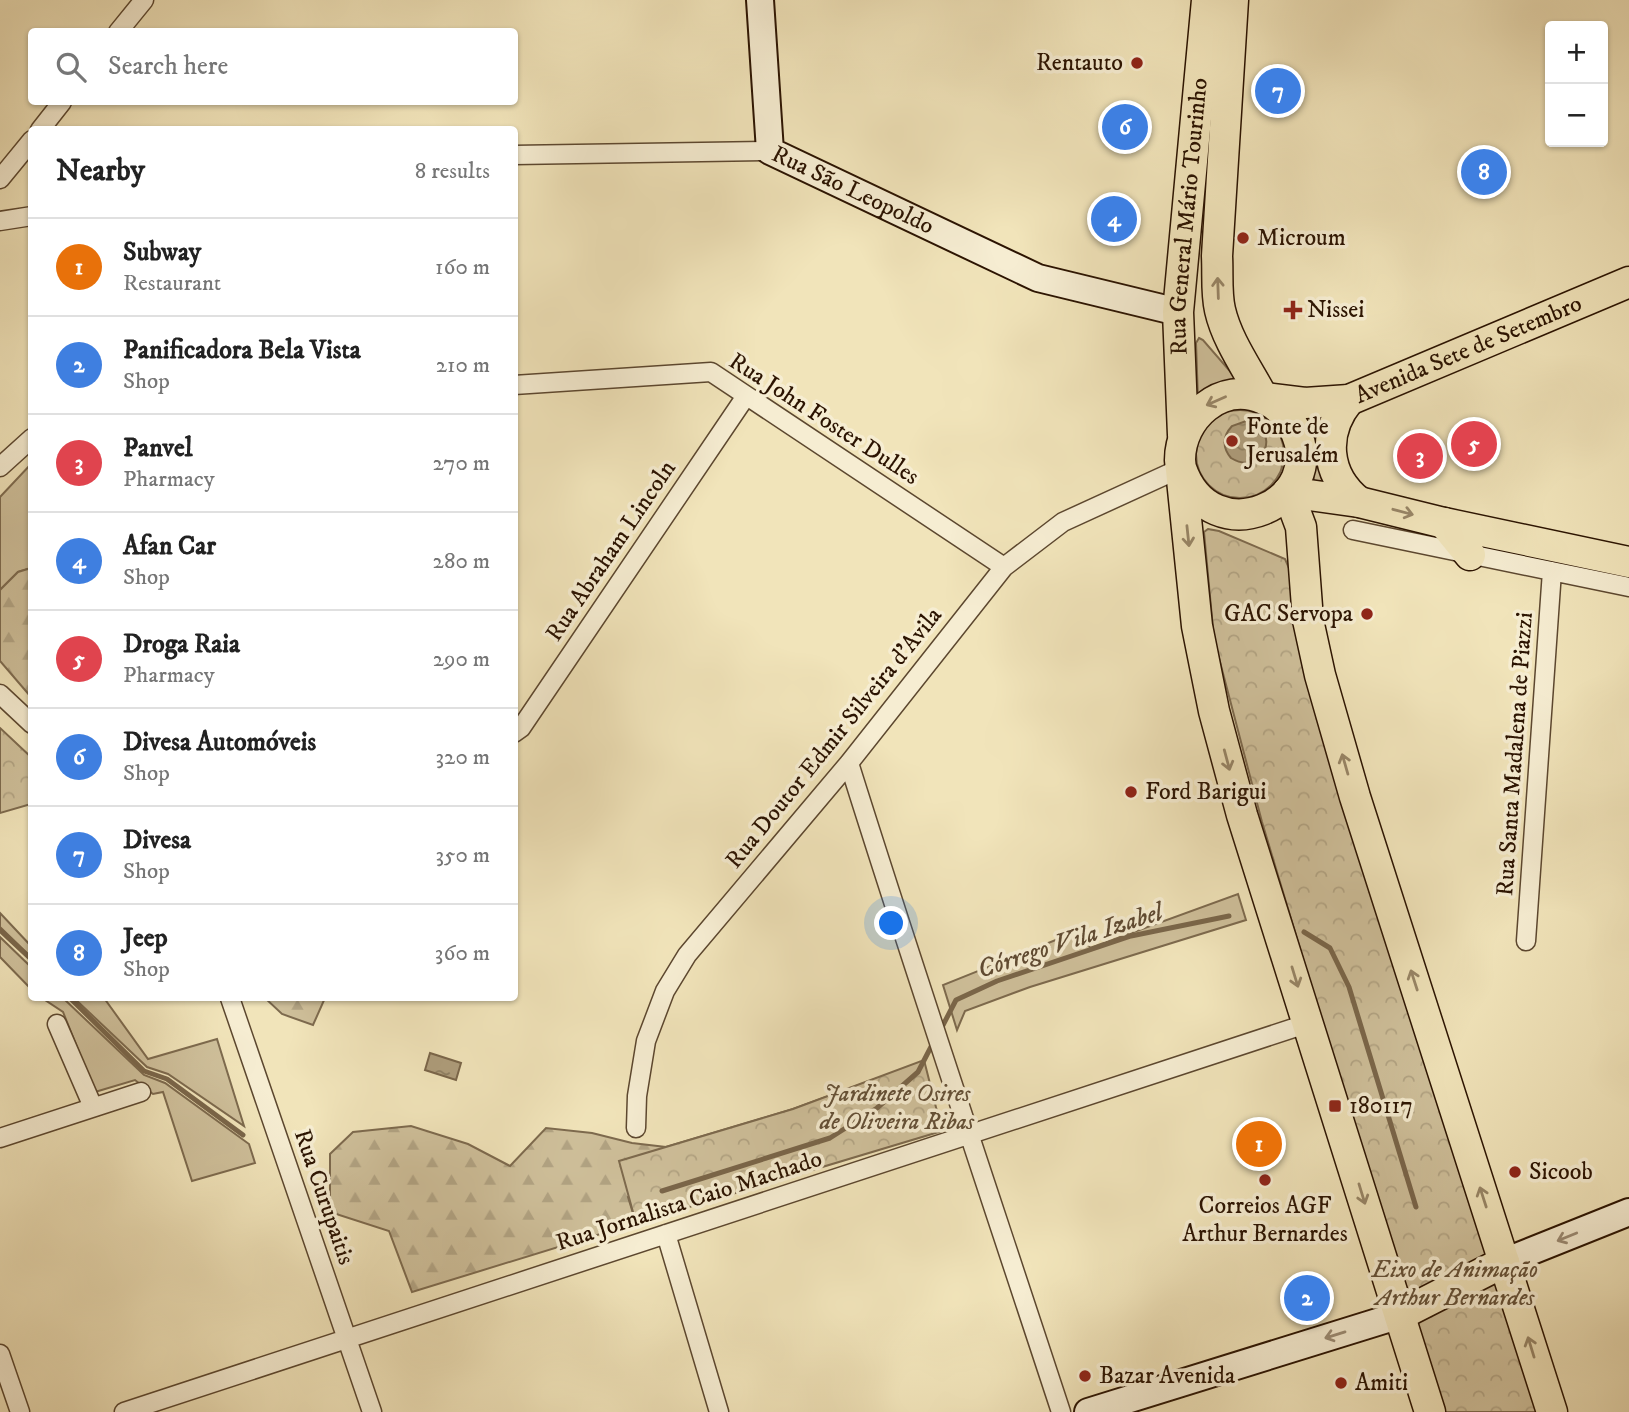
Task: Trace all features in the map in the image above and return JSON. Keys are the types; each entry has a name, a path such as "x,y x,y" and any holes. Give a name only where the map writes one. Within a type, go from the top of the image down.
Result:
{"main road":[{"path":"1198,0 1216,55"},
{"name":"Rua General Mário Tourinho","path":"1207,0 1216,55 1218,296 1224,325 1263,398"},
{"name":"Rua General Mário Tourinho","path":"1183,435 1178,312 1216,55 1233,0"},
{"path":"1216,55 1243,0"},
{"name":"Avenida Sete de Setembro","path":"1263,398 1305,402 1349,400 1629,282"},
{"path":"1178,312 1203,321 1239,352"},
{"path":"1181,468 1185,480 1199,500 1221,512 1245,515 1257,513 1269,508 1288,492 1299,470 1300,446 1297,434 1284,413 1263,398 1236,395 1209,403 1189,422 1180,451 1181,468 1197,626 1214,711 1242,815 1430,1412"},
{"path":"1349,400 1335,421 1331,456 1356,516"},
{"path":"1288,492 1318,496 1356,516 1444,523 1629,562"},
{"path":"1288,492 1301,527 1308,620 1320,675 1355,797 1552,1412"},
{"path":"1301,527 1307,510 1318,496"},
{"path":"1444,523 1470,555"},
{"path":"1400,1315 1504,1262"}],"street":[{"path":"121,28 144,0"},
{"path":"760,0 770,151"},
{"path":"43,126 60,105"},
{"path":"0,180 28,145"},
{"name":"Rua São Leopoldo","path":"518,155 770,151 1038,278 1178,312"},
{"path":"0,221 28,217"},
{"name":"Rua John Foster Dulles","path":"518,385 711,372 1004,567"},
{"name":"Rua Abraham Lincoln","path":"518,730 746,396"},
{"path":"0,467 28,442"},
{"name":"Rua Doutor Edmir Silveira d'Avila","path":"636,1128 637,1096 646,1041 665,991 687,955 849,763 1004,567 1063,523 1181,468"},
{"path":"1356,516 1470,555 1629,587"},
{"name":"Rua Santa Madalena de Piazzi","path":"1526,941 1552,571"},
{"path":"0,694 28,720"},
{"path":"849,763 923,1000 970,1134 1060,1412"},
{"name":"Rua Curupaitis","path":"231,1001 372,1412"},
{"name":"Rua Jornalista Caio Machado","path":"124,1412 1309,1023"},
{"path":"57,1024 93,1107"},
{"path":"0,1138 141,1091"},
{"path":"1504,1262 1629,1212"},
{"path":"666,1234 719,1412"},
{"path":"1088,1412 1400,1315"},
{"path":"0,1354 20,1412"}],"green space":[{"path":"1199,338 1242,385 1198,400 1196,343"},
{"path":"1240,410 1257,413 1271,423 1281,437 1284,454 1281,471 1271,485 1257,495 1240,498 1223,495 1209,485 1199,471 1196,454 1199,437 1209,423 1223,413"},
{"path":"1294,411 1330,416 1339,488 1314,481 1307,432"},
{"path":"28,467 28,569 18,572 0,590 0,497"},
{"name":"Eixo de Animação Arthur Bernardes","path":"1208,529 1219,531 1285,559 1289,568 1549,1412 1439,1412 1262,822 1214,639 1204,532"},
{"path":"28,569 28,694 0,661 0,590 18,572"},
{"path":"0,728 28,754 28,805 0,813"},
{"path":"1238,894 1246,920 1030,987 965,1011 957,1030 943,985 1083,929 1090,948"},
{"path":"0,913 28,943 28,954 0,927"},
{"path":"0,937 28,964 28,986 0,957"},
{"path":"46,1001 66,1001 144,1075 165,1083 249,1144 255,1163 192,1181 163,1092 153,1094 135,1080 95,1092 63,1012"},
{"path":"77,1001 106,1001 148,1059 217,1039 244,1126 168,1074 147,1067"},
{"path":"268,1001 324,1001 313,1025 282,1014"},
{"name":"Jardinete Osires de Oliveira Ribas","path":"924,1060 942,1131 636,1223 619,1161 793,1109"},
{"path":"878,1078 628,1197 636,1223 412,1292 389,1231 330,1212 330,1154 353,1132 411,1126 468,1144 510,1166 546,1128 592,1133 632,1143 666,1147 793,1109"}],"water":[{"name":"Fonte de Jerusalém","path":"1246,421 1257,425 1264,433 1266,441 1265,450 1252,462 1231,458 1224,442 1232,426"},
{"path":"430,1053 461,1063 456,1080 425,1070"}],"waterway":[{"name":"Córrego Vila Izabel","path":"941,1029 956,1000 997,981 1131,936 1229,916"},
{"name":"Córrego Vila Izabel","path":"0,930 28,956"},
{"name":"Córrego Vila Izabel","path":"1304,932 1330,948 1349,987 1416,1207"},
{"name":"Córrego Vila Izabel","path":"73,1001 144,1071 167,1079 243,1135"},
{"name":"Córrego Vila Izabel","path":"662,1191 830,1138 877,1108 918,1072 934,1041"}],"place":[{"name":"Rentauto","path":"1137,63"},
{"name":"Divesa","path":"1278,91"},
{"name":"Divesa Automóveis","path":"1125,127"},
{"name":"Jeep","path":"1484,172"},
{"name":"Afan Car","path":"1114,219"},
{"name":"Microum","path":"1243,238"},
{"name":"Nissei","path":"1293,310"},
{"name":"Fonte de Jerusalém","path":"1232,441"},
{"name":"Droga Raia","path":"1474,444"},
{"name":"Panvel","path":"1420,456"},
{"name":"GAC Servopa","path":"1367,614"},
{"name":"Ford Barigui","path":"1131,792"},
{"name":"180117","path":"1335,1106"},
{"name":"Subway","path":"1259,1144"},
{"name":"Sicoob","path":"1515,1172"},
{"name":"Correios AGF Arthur Bernardes","path":"1265,1180"},
{"name":"Panificadora Bela Vista","path":"1307,1298"},
{"name":"Bazar Avenida","path":"1085,1376"},
{"name":"Amiti","path":"1341,1383"}]}
